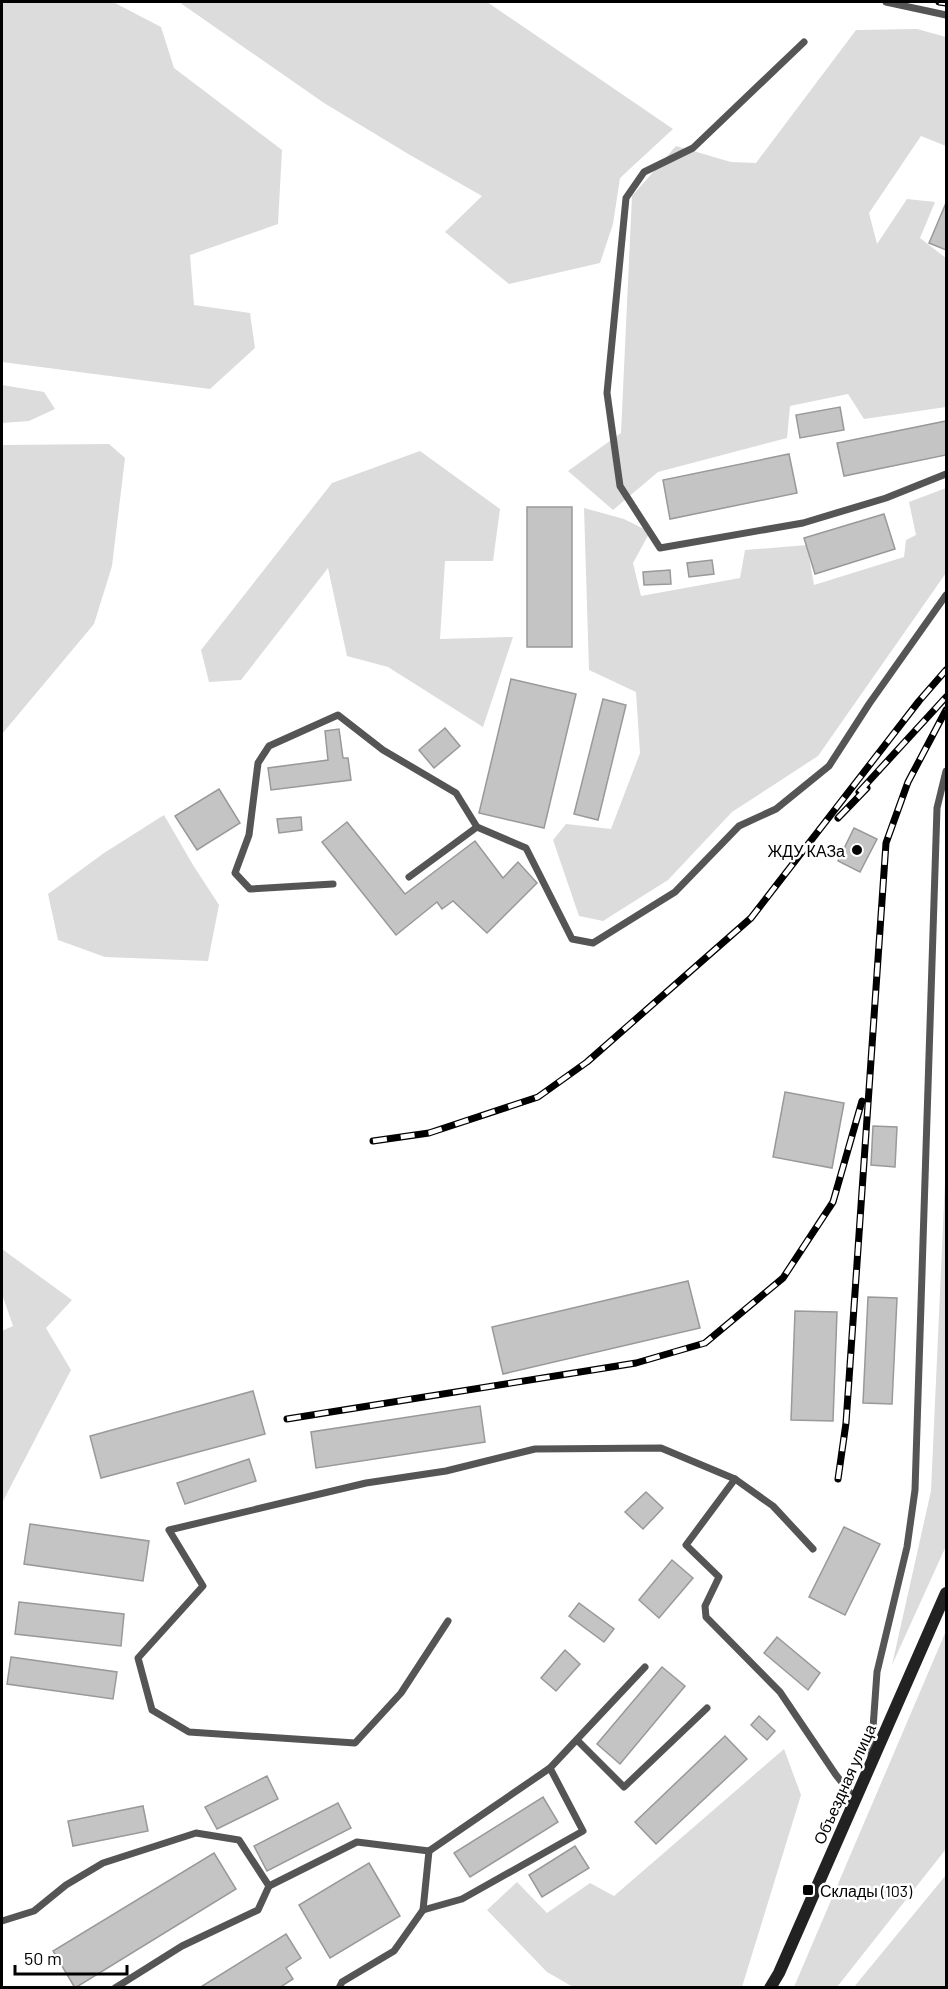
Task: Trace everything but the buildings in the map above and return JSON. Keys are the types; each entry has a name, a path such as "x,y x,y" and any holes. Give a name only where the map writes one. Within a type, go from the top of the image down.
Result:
{"main road":[{"name":"Объездная улица","path":"770,1988 779,1973 946,1593"}],"lane":[{"path":"886,2 946,15"},
{"path":"804,42 693,148 644,172 626,198 607,393 620,486 660,548 802,523 886,498 946,474"},
{"path":"333,884 250,889 235,873 249,835 258,763 269,746 338,715 383,750 456,793 477,827 526,848 572,939 593,943 675,892 739,826 776,808 829,766 869,704 946,595"},
{"path":"870,1766 877,1672 907,1547 915,1490 937,808 946,771"},
{"path":"409,878 477,827"},
{"path":"448,1621 401,1693 355,1743 189,1732 152,1710 138,1658 203,1586 170,1530 366,1483 446,1471 535,1449 662,1448 735,1479 773,1506 813,1550"},
{"path":"735,1479 686,1545 719,1576 705,1606 706,1617 780,1692 855,1799"},
{"path":"114,1988 182,1946 258,1910 269,1886 357,1842 429,1851 550,1768 645,1667"},
{"path":"577,1740 624,1787 706,1708"},
{"path":"423,1910 462,1899 583,1831 550,1768"},
{"path":"2,1921 34,1911 66,1885 103,1863 196,1833 239,1840 269,1886"},
{"path":"339,1988 342,1982 394,1951 423,1910 429,1851"}],"shaded area":[{"path":"2,2 113,2 161,27 174,68 282,150 278,224 190,255 194,305 250,313 255,348 210,389 2,362"},
{"path":"179,2 487,2 673,129 620,178 613,224 600,263 509,284 445,232 482,196 324,103"},
{"path":"917,29 946,37 946,146 921,136 869,213 877,244 907,199 935,202 920,238 946,258 946,407 864,419 848,394 790,406 787,438 658,472 613,510 568,471 621,433 632,196 676,146 731,162 756,163 856,30"},
{"path":"2,385 44,392 55,409 29,421 2,423"},
{"path":"109,444 125,458 112,566 94,624 2,734 2,445"},
{"path":"420,451 500,509 493,561 445,561 440,639 513,637 483,727 388,667 347,656 328,568 241,680 209,682 201,650 332,483"},
{"path":"946,488 946,573 818,756 732,812 668,880 603,921 579,916 553,840 566,824 611,829 640,753 636,692 589,670 584,508 624,519 650,532 633,563 641,596 740,578 745,550 807,545 814,585 904,557 906,540 916,535 909,502"},
{"path":"164,815 219,905 208,961 105,957 58,940 48,894 104,853"},
{"path":"946,1159 946,1546 892,1665 931,1491"},
{"path":"2,1249 72,1300 46,1328 71,1370 2,1503 2,1331 13,1326 2,1294"},
{"path":"946,1631 946,1849 837,1987 794,1987"},
{"path":"784,1749 801,1795 742,1987 573,1987 547,1972 487,1910 517,1882 547,1913 590,1883 614,1896"},
{"path":"946,1875 946,1987 854,1987 863,1976"}],"railway":[{"path":"939,2 946,3"},
{"path":"373,1141 429,1133 538,1097 587,1062 751,918 919,701 946,670"},
{"path":"859,792 946,697"},
{"path":"838,1479 846,1423 886,843 908,782 946,710"},
{"path":"838,818 867,788"},
{"path":"287,1419 636,1363 705,1343 783,1278 833,1202 862,1101"}],"place":[{"name":"ЖДУ КАЗа","path":"857,850"},
{"name":"Склады (103)","path":"808,1890"}]}
